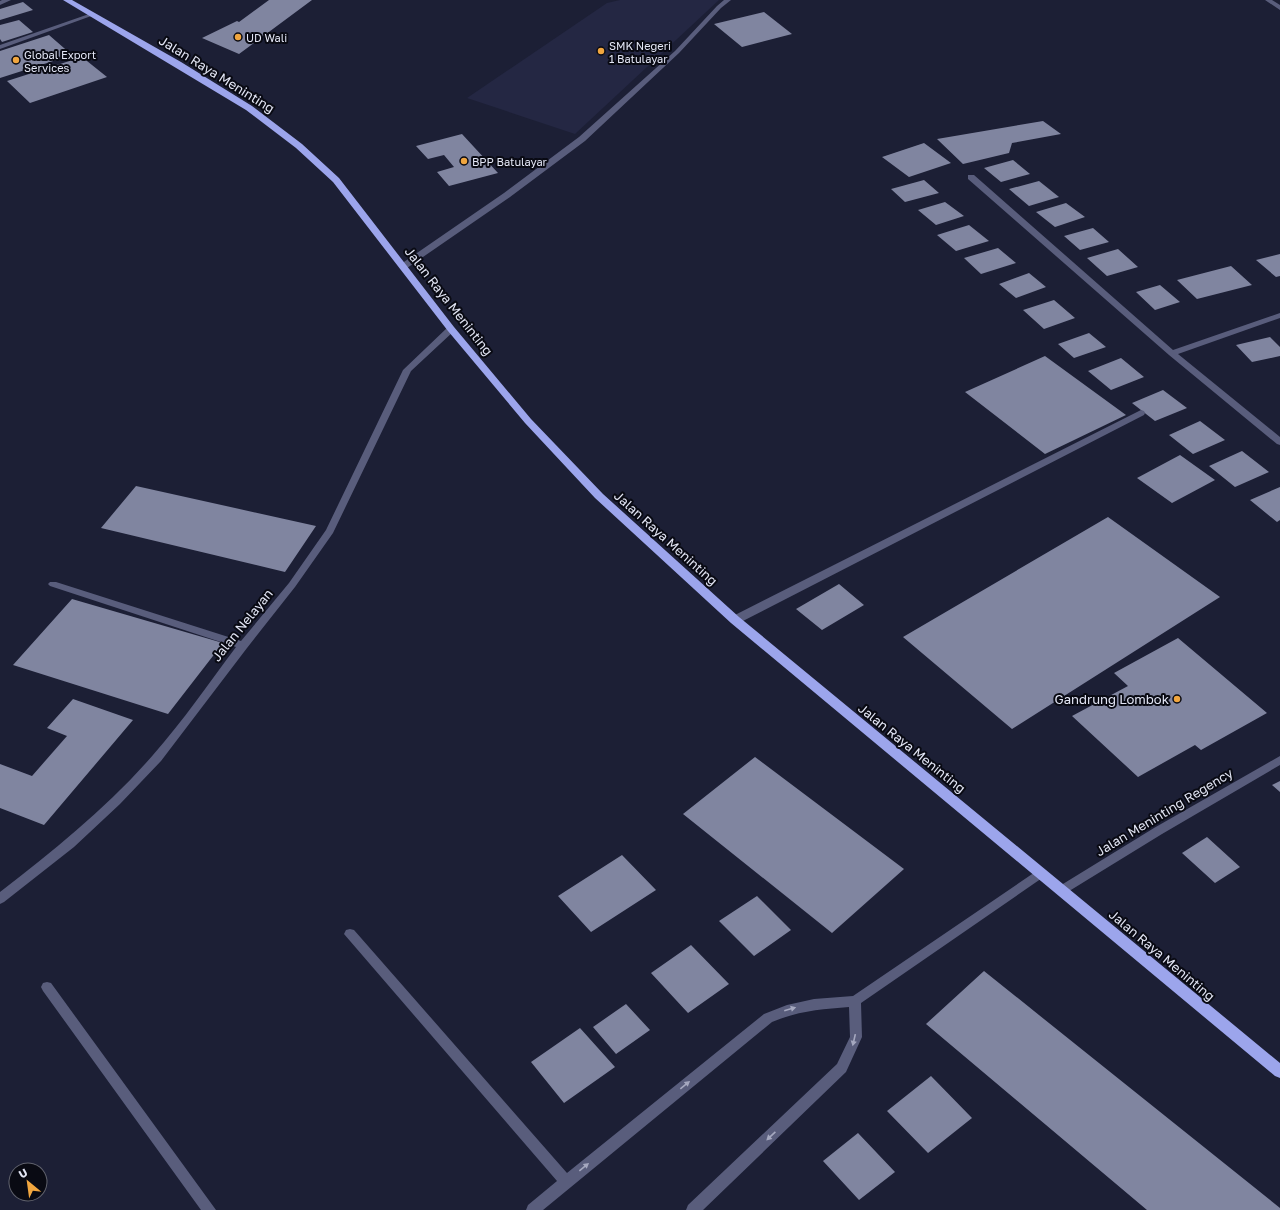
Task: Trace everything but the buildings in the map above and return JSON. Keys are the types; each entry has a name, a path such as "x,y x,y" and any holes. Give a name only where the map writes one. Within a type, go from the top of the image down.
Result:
{"highway":[{"name":"Jalan Raya Meninting","path":"67,0 90,15 197,76 248,108 299,146 336,180 451,328 528,421 599,496 734,620 1280,1072"}],"street":[{"path":"0,3 8,0"},
{"path":"404,266 507,195 582,139 677,52 719,7 728,0"},
{"path":"1268,0 1280,8"},
{"path":"0,47 90,15"},
{"path":"971,177 1172,353 1280,442"},
{"path":"1172,353 1280,315"},
{"name":"Jalan Nelayan","path":"0,899 70,844 116,801 157,758 243,645 292,585 330,531 407,370 451,328"},
{"path":"734,620 1140,412"},
{"path":"53,584 243,645"},
{"name":"Jalan Meninting Regency","path":"1062,890 1280,760"},
{"path":"533,1210 768,1018 787,1010 814,1004 855,1001 1041,873"},
{"path":"350,934 566,1182"},
{"path":"48,987 209,1210"},
{"path":"693,1210 842,1068 856,1037 855,1001"}],"shaded area":[{"name":"SMK Negeri 1 Batulayar","path":"620,0 719,0 575,134 467,98 607,3"}],"place":[{"name":"UD Wali","path":"238,37"},
{"name":"SMK Negeri 1 Batulayar","path":"601,51"},
{"name":"Global Export Services","path":"16,60"},
{"name":"BPP Batulayar","path":"464,161"},
{"name":"Gandrung Lombok","path":"1177,699"}]}
